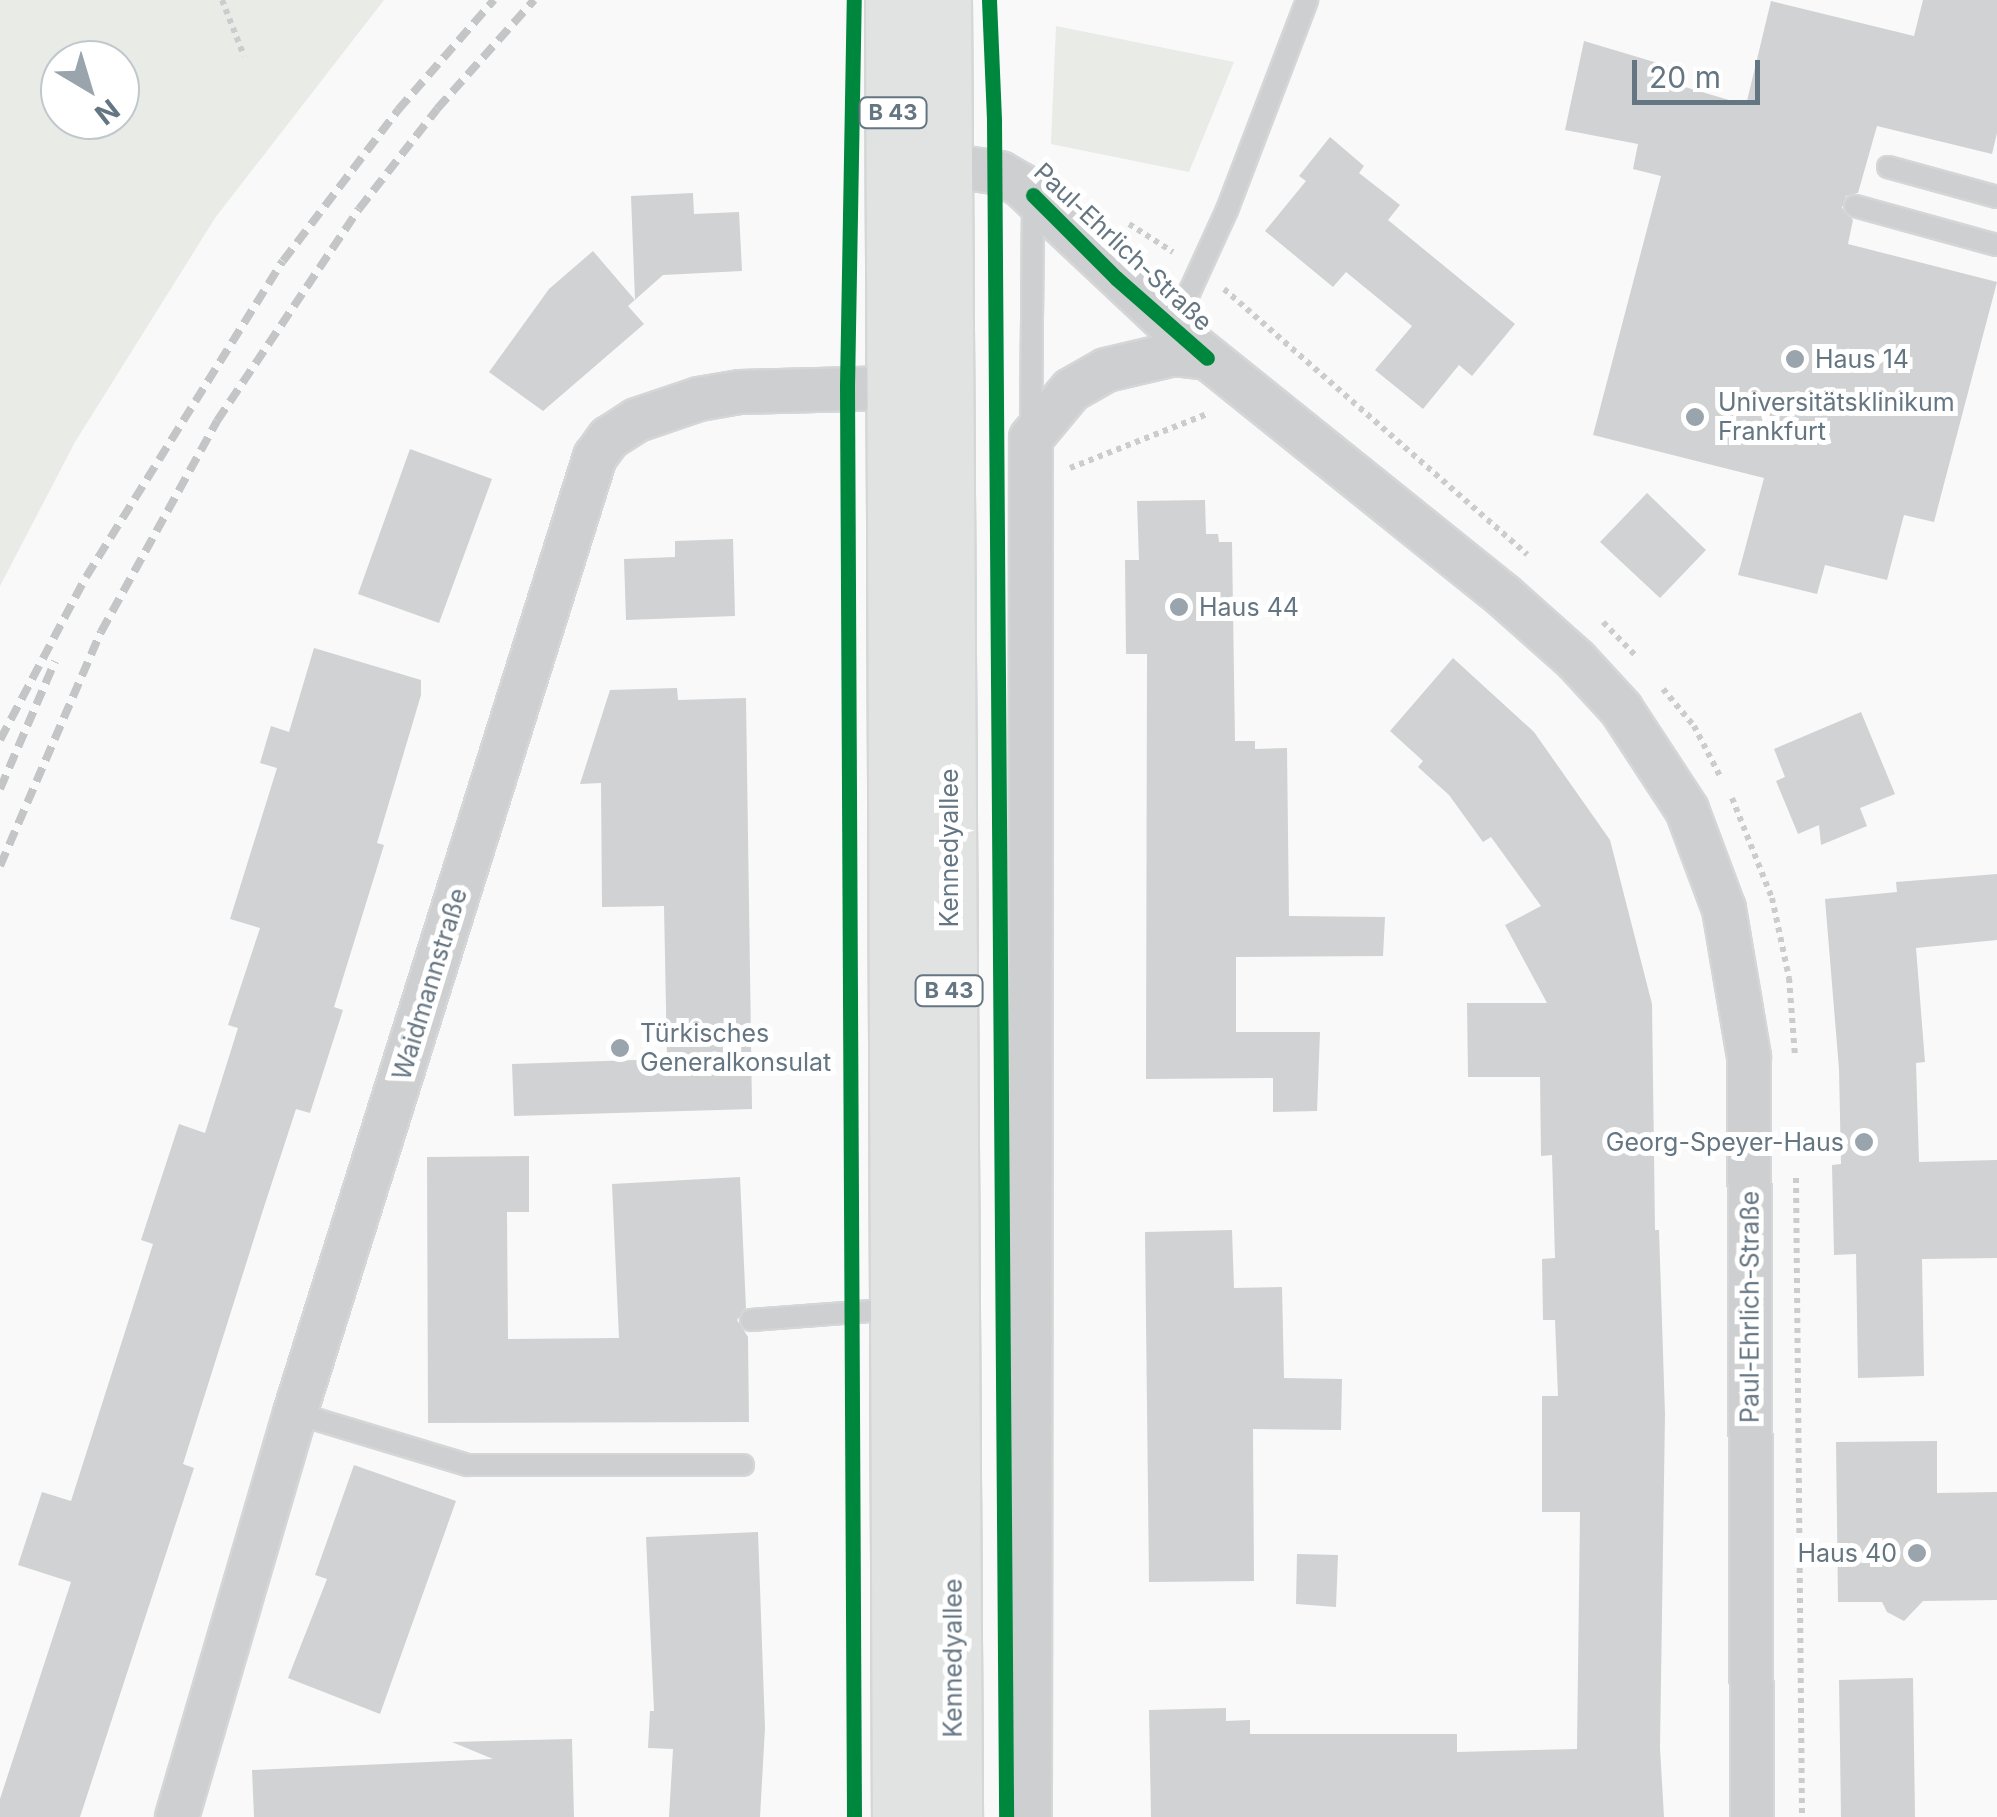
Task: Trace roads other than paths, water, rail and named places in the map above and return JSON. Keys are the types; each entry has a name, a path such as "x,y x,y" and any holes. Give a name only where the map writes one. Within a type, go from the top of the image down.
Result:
{"main road":[{"name":"B 43","path":"893,0 900,1817"},
{"name":"Kennedyallee","path":"942,0 954,1817"}],"street":[{"path":"893,226 945,164"},
{"name":"Paul-Ehrlich-Straße","path":"945,164 1006,175 1033,194 1207,358 1504,595 1576,660 1621,709 1687,810 1714,875 1741,986 1749,1057 1752,1817"},
{"name":"Paul-Ehrlich-Straße","path":"1030,438 1063,398 1097,374 1158,356 1207,358"},
{"name":"Waidmannstraße","path":"177,1817 295,1414 596,456 609,438 637,420 699,399 740,392 894,388"},
{"path":"1030,438 1030,1817"}],"lane":[{"path":"1173,328 1202,271 1307,0"},
{"path":"1888,167 1997,197"},
{"path":"1030,438 1033,194"},
{"path":"1855,206 1997,245"},
{"path":"750,1320 898,1309"},
{"path":"295,1414 467,1465 742,1466"}],"railway":[{"path":"0,740 86,577 283,261 398,110 494,0"},
{"path":"0,866 101,632 217,421 359,209 437,109 534,0"},
{"path":"0,789 55,661"}],"place":[{"name":"Haus 14","path":"1795,359"},
{"name":"Universitätsklinikum Frankfurt","path":"1695,417"},
{"name":"Haus 44","path":"1179,607"},
{"name":"Türkisches Generalkonsulat","path":"620,1048"},
{"name":"Georg-Speyer-Haus","path":"1864,1142"},
{"name":"Haus 40","path":"1917,1553"}]}
